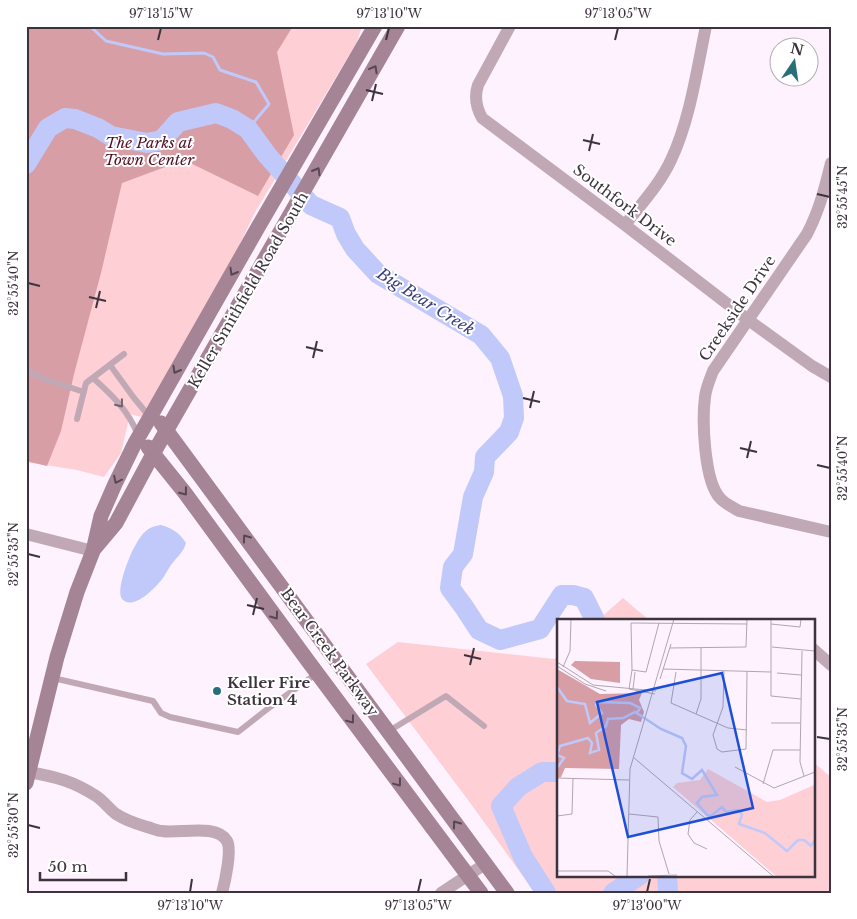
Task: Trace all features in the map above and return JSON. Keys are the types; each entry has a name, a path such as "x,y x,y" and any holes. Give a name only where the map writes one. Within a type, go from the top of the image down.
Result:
{"main road":[{"path":"376,26 396,31"},
{"name":"Keller Smithfield Road South","path":"28,778 52,678 77,592 93,551 101,516 114,484 151,414 376,26"},
{"name":"Keller Smithfield Road South","path":"93,551 116,522 153,454 396,31"},
{"name":"Bear Creek Parkway","path":"151,414 167,430 507,893"},
{"name":"Bear Creek Parkway","path":"139,436 185,493 481,893"},
{"path":"246,577 264,563"},
{"path":"317,673 334,659"},
{"path":"370,744 388,731"}],"street":[{"name":"Southfork Drive","path":"510,26 476,91 477,109 482,118 747,319 812,366 831,377"},
{"path":"625,225 662,177 672,160 691,98 706,26"},
{"name":"Creekside Drive","path":"831,164 814,222 713,371 705,397 704,433 713,487 720,498 726,503 739,511 831,532"},
{"path":"26,534 93,551"},
{"path":"814,650 831,665"},
{"path":"28,778 52,776 76,784 99,797 116,814 135,824 162,831 198,830 220,833 228,841 229,851 222,893"},
{"path":"441,893 484,864"}],"lane":[{"path":"77,419 86,383 124,354"},
{"path":"110,365 134,398 151,414"},
{"path":"26,370 44,379 84,392"},
{"path":"93,378 114,397 133,420 139,436"},
{"path":"52,678 153,701 161,713 170,717 238,732 317,673"},
{"path":"388,731 446,696 484,726"}],"green space":[{"name":"The Parks at Town Center","path":"26,26 362,26 357,42 254,214 200,329 152,420 130,414 121,453 104,477 77,470 26,462"},
{"path":"26,26 293,26 277,52 294,135 258,196 184,160 122,183 61,431 47,466 26,461"},
{"path":"623,598 648,619 599,619"},
{"path":"398,642 554,659 557,657 557,876 814,876 814,763 831,777 831,893 535,893 366,664"}],"water":[{"path":"161,525 172,529 184,539 185,547 163,578 145,596 133,602 123,600 120,590 124,573 137,542 147,530"}],"waterway":[{"path":"92,26 106,41 163,54 204,53 213,57 220,70 256,82 269,104 248,129"},
{"name":"Big Bear Creek","path":"26,164 48,128 65,118 75,119 98,128 111,136 147,143 162,140 178,122 216,113 232,119 248,129 267,155 311,205 340,218 346,234 355,249 378,274 481,335 500,358 513,396 514,418 509,432 485,457 484,472 473,497 463,554 453,567 450,588 479,630 500,640 540,629 562,595 584,598 594,619"},
{"name":"Big Bear Creek","path":"546,893 523,857 501,806 518,787 542,772 557,772"},
{"name":"Big Bear Creek","path":"613,893 638,876"},
{"name":"Big Bear Creek","path":"667,876 668,893"}],"place":[{"name":"Keller Fire Station 4","path":"217,691"}]}
